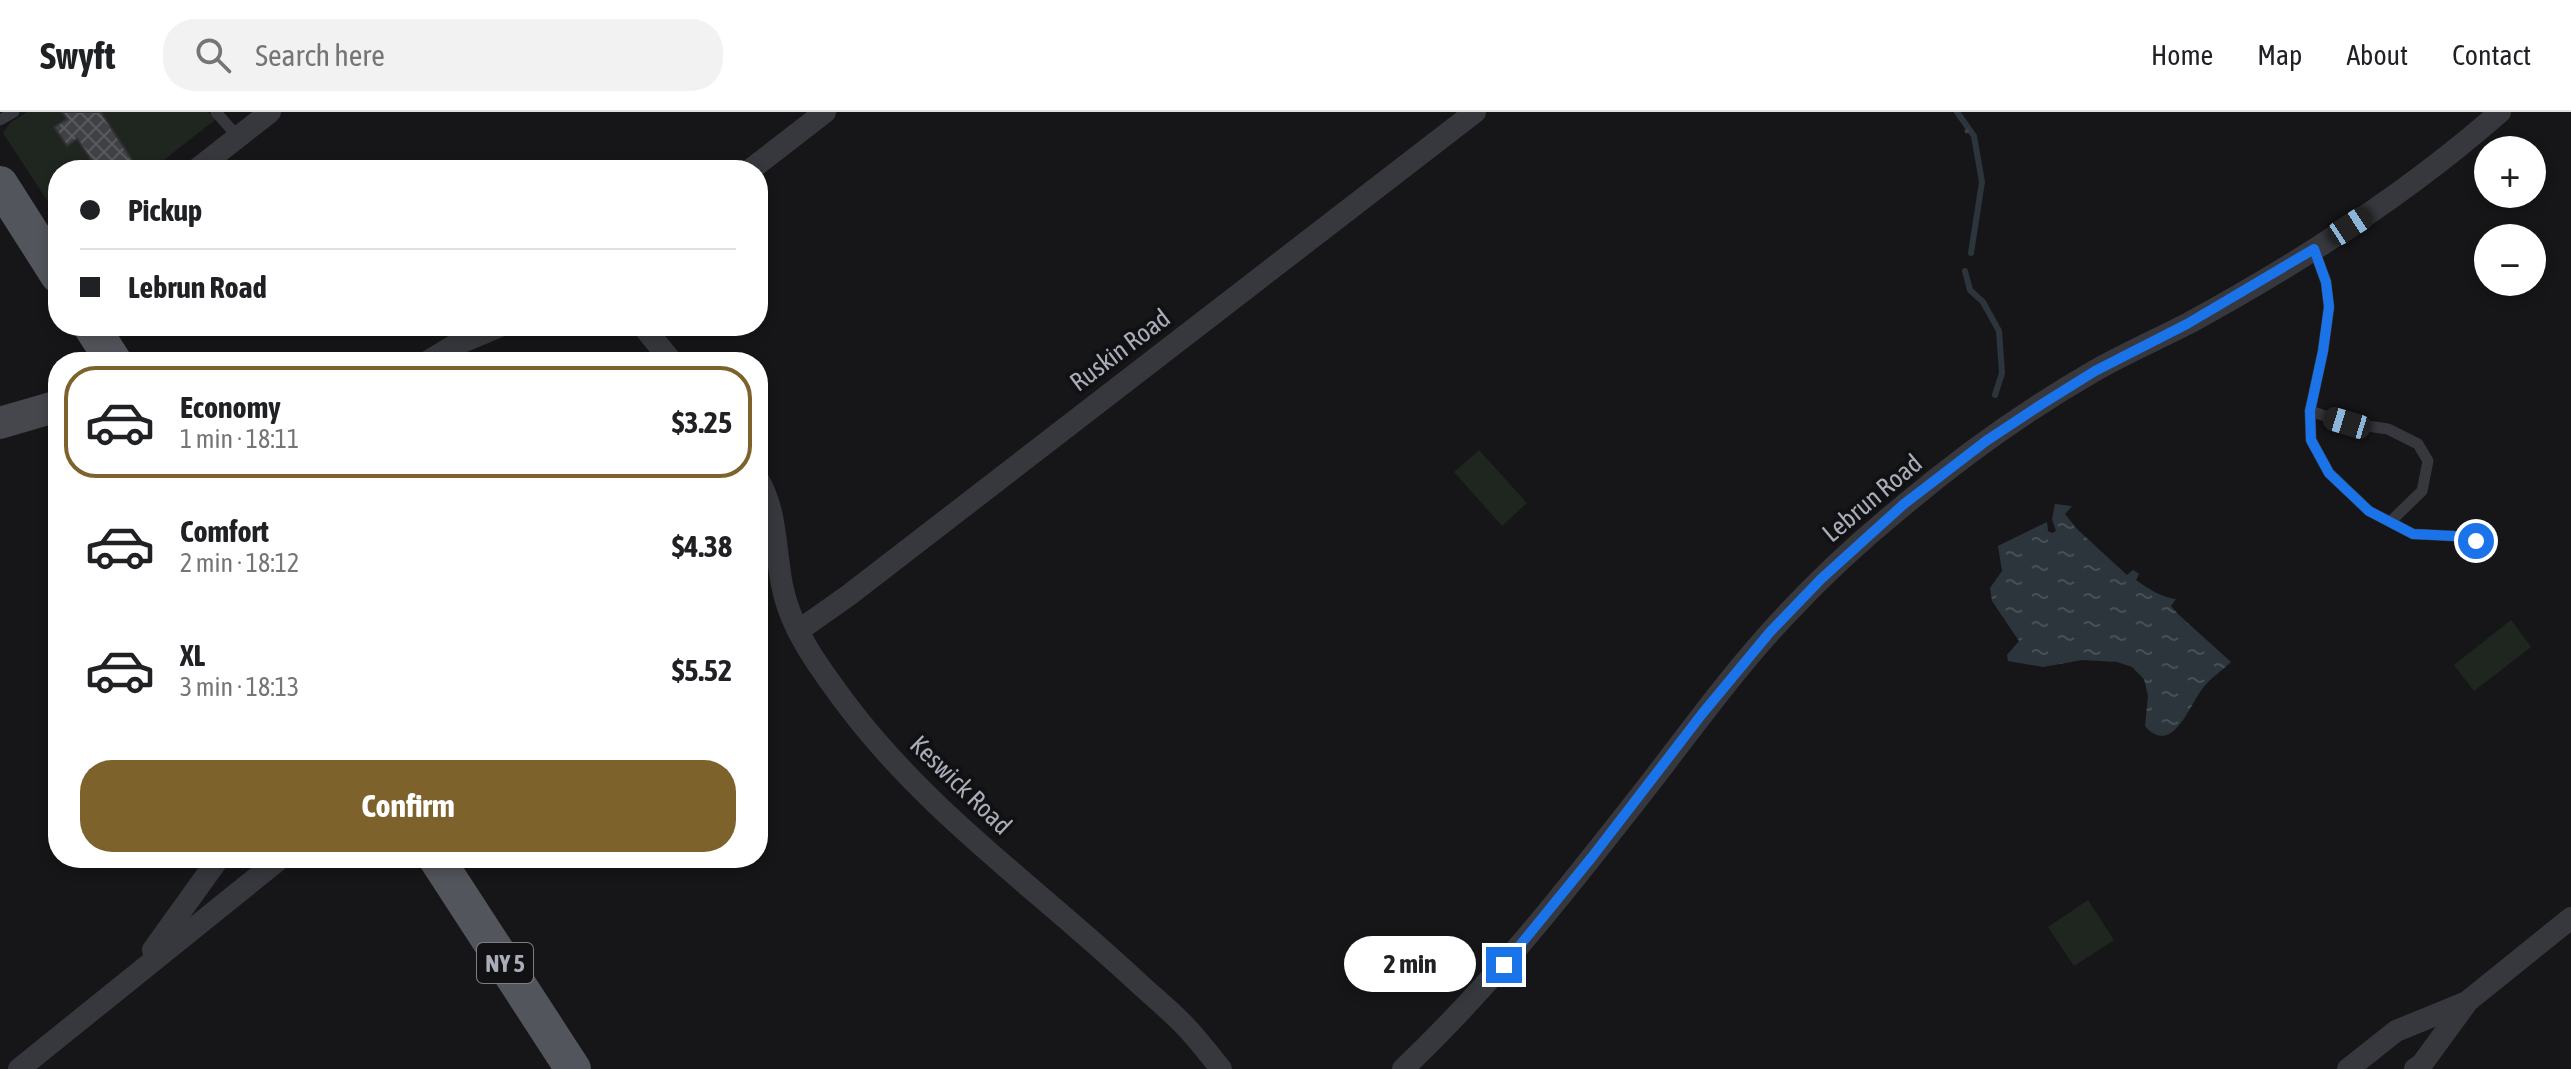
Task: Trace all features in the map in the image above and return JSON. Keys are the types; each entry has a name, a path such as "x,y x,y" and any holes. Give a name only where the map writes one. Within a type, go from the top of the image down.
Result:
{"main road":[{"path":"0,184 48,259"},
{"name":"NY 5","path":"442,868 573,1069"}],"street":[{"path":"209,160 270,112"},
{"path":"763,160 825,112"},
{"name":"Ruskin Road","path":"798,631 849,595 1475,112"},
{"name":"Lebrun Road","path":"1403,1069 1470,1004 1521,946 1702,714 1777,624 1821,579 1904,504 1986,441 2042,404 2095,371 2187,324 2396,196 2500,112"},
{"path":"443,352 476,336"},
{"path":"651,336 664,352"},
{"path":"0,423 48,409"},
{"name":"Keswick Road","path":"768,504 782,586 798,631 845,702 897,765 945,814 1186,1027 1221,1069"},
{"path":"130,979 212,868"},
{"path":"19,1069 269,868"},
{"path":"2415,1069 2422,1064 2468,1001 2571,918"},
{"path":"2348,1069 2396,1031 2468,1001"}],"lane":[{"path":"0,120 14,112"},
{"path":"216,112 238,137"},
{"path":"2314,249 2326,282 2329,307 2310,411 2311,440 2329,473 2369,511 2413,534 2454,536 2476,541"},
{"path":"2310,411 2347,423 2388,429 2418,444 2428,461 2422,491 2390,522"}],"path":[{"path":"1965,132 1974,128"}],"shaded area":[{"path":"27,112 208,112 216,119 164,160 48,160 48,202 3,133 11,122"},
{"path":"1479,450 1527,503 1502,526 1454,472"},
{"path":"2511,620 2531,647 2474,691 2454,665"},
{"path":"2088,900 2114,940 2074,966 2048,927"}],"water":[{"path":"2055,504 2072,506 2065,514 2127,575 2133,570 2139,574 2136,580 2140,583 2161,595 2176,599 2171,606 2231,662 2206,684 2180,725 2164,736 2155,734 2145,726 2148,696 2144,679 2132,667 2117,662 2082,660 2043,667 2008,661 2007,655 2019,641 1992,601 1990,588 2002,571 1998,546 2047,522 2048,531 2056,531 2052,519"}],"building":[{"path":"62,112 101,112 132,160 91,160 77,139 67,146 54,127 67,119"}],"waterway":[{"path":"1957,112 1974,136 1982,182 1971,253"},
{"path":"1965,271 1970,290 1983,302 1999,331 2002,373 1995,395"}],"route":[{"path":"1504,965 1770,632 1821,579 1904,504 1986,441 2095,371 2187,324 2314,249 2326,282 2329,307 2310,411 2311,440 2329,473 2369,511 2413,534 2454,536 2476,541"}]}
